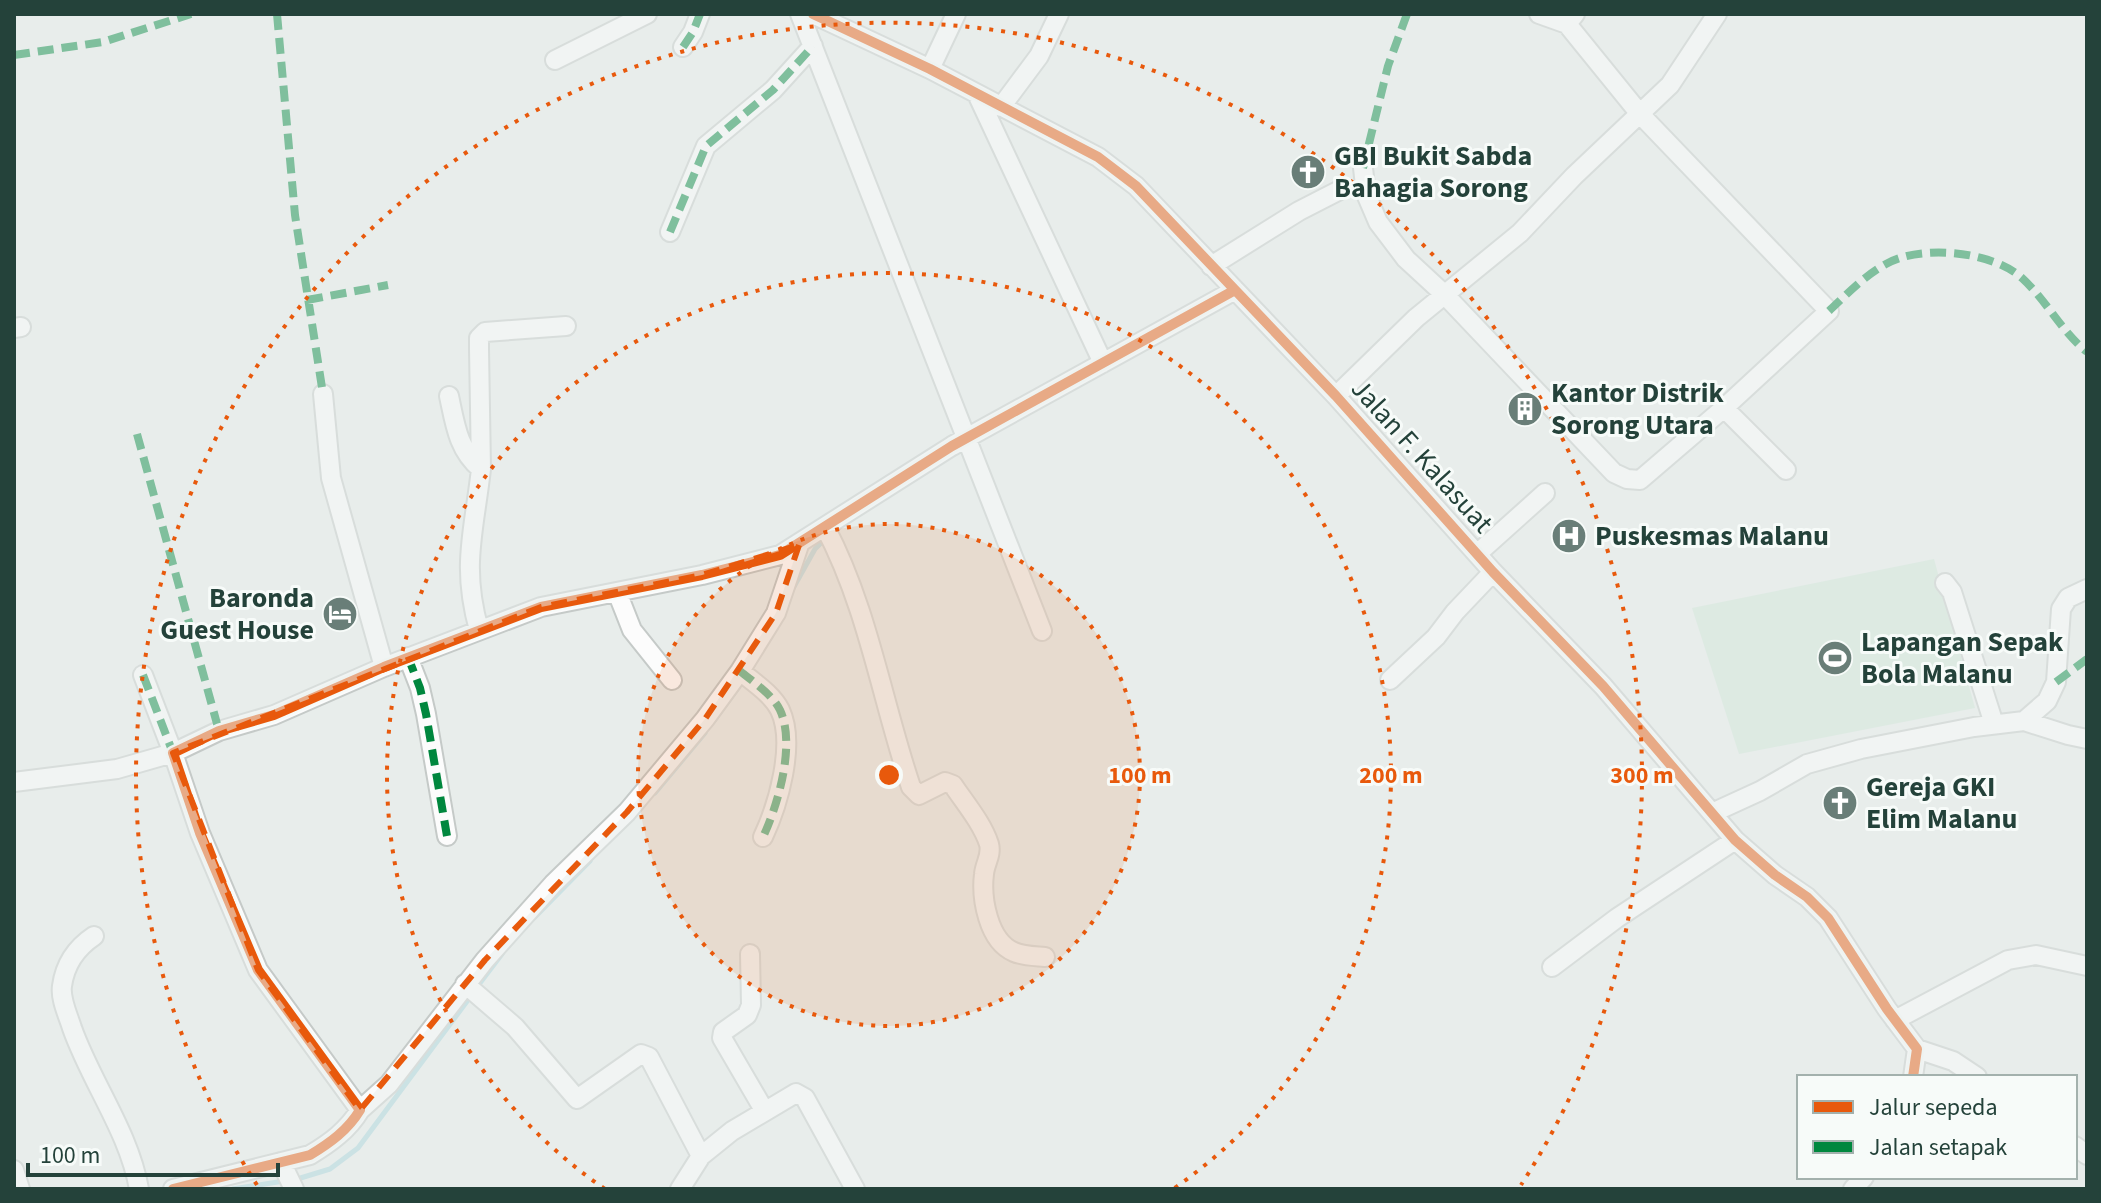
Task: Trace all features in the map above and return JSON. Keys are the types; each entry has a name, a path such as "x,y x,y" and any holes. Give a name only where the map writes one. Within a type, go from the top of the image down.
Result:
{"street":[{"path":"555,60 647,14"},
{"path":"683,47 700,14"},
{"path":"800,14 1042,631"},
{"name":"Jalan F. Kalasuat","path":"813,14 930,69 1118,170 1336,396 1493,572 1603,686 1735,840 1775,875 1807,897 1828,918 1913,1043"},
{"path":"930,69 956,14"},
{"path":"1001,107 1039,56 1059,14"},
{"path":"1363,168 1366,194 1378,222 1406,259 1444,294 1614,473 1627,479 1640,480 1724,408 1829,311 1640,114 1571,19 1539,14"},
{"path":"1336,396 1444,294 1520,233 1574,176 1670,85 1717,14"},
{"path":"670,232 706,146 773,90 813,46"},
{"path":"977,94 1103,363"},
{"path":"1211,266 1299,211 1338,191"},
{"path":"14,782 117,769 173,753 219,731 274,715 408,657 541,607 770,559 799,545 829,536 889,484 1235,290"},
{"path":"479,630 468,569 470,533 481,469 481,335 485,332 566,326"},
{"path":"323,394 331,478 384,667"},
{"path":"449,396 459,440 468,459 481,469"},
{"path":"1724,408 1786,470"},
{"path":"1477,554 1545,493"},
{"path":"829,536 882,682 911,787 919,795 945,782 953,785 988,841 990,856 984,870 983,891 995,933 1013,952 1045,957"},
{"path":"173,1189 287,1175 310,1155 329,1144 389,1084 553,884 627,812 695,731 750,680 799,545"},
{"path":"1390,680 1436,637 1493,572"},
{"path":"1945,583 1952,592 1994,724"},
{"path":"2024,721 2047,701 2056,682 2061,609 2068,598 2087,589"},
{"path":"617,592 632,630 672,680"},
{"path":"408,657 426,714 447,836"},
{"path":"143,675 200,833 258,970 360,1110"},
{"path":"750,680 780,710 785,749 774,814 763,837"},
{"path":"1712,813 1760,791 1807,764 1861,749 2024,721 2087,739"},
{"path":"1552,967 1617,918 1735,840"},
{"path":"94,936 81,945 67,964 61,989 82,1057 125,1146 139,1189"},
{"path":"750,954 751,1005 747,1015 723,1032 722,1038 764,1110"},
{"path":"1895,1020 2008,960 2036,955 2087,966"},
{"path":"467,986 515,1027 577,1099 641,1054 649,1057 701,1156"},
{"path":"1913,1075 1913,1043 1953,1061 1974,1075"},
{"path":"680,1189 701,1156 732,1131 796,1093 805,1098 855,1189"},
{"path":"14,1170 20,1189"}],"highlighted area":[{"path":"799,545 776,613 705,719 627,812 485,960 360,1110 258,970 173,753 541,607 702,575"}],"green space":[{"name":"Lapangan Sepak Bola Malanu","path":"1934,559 1975,708 1739,754 1692,608"}],"waterway":[{"path":"791,592 815,549 827,537"},
{"path":"713,722 738,688"},
{"path":"655,793 705,733"},
{"path":"535,917 590,861"},
{"path":"477,987 502,954"},
{"path":"294,1180 330,1169 358,1148 471,996"},
{"path":"233,1189 284,1181"}],"marked path":[{"path":"14,55 103,42 191,14"},
{"path":"277,14 295,215 323,394"},
{"path":"683,47 700,14"},
{"path":"1363,168 1388,66 1407,14"},
{"path":"670,232 706,146 773,90 813,46"},
{"path":"1829,311 1863,280 1901,258 1937,253 1975,256 2009,269 2022,278 2087,352"},
{"path":"307,300 388,285"},
{"path":"137,434 219,731"},
{"path":"408,657 426,714 447,836"},
{"path":"2056,682 2087,659"},
{"path":"740,671 772,699 780,710 784,724 786,757 783,774 763,837"},
{"path":"143,675 173,753"}],"cycle path":[{"path":"813,14 930,69 1098,157 1136,186 1336,396 1493,572 1603,686 1735,840 1775,875 1807,897 1828,918 1917,1049 1913,1075"},
{"path":"173,1189 310,1155 338,1136 360,1110 258,970 200,833 173,753 219,731 274,715 384,667 541,607 702,575 780,555 952,446 1235,290"}],"place":[{"name":"GBI Bukit Sabda Bahagia Sorong","path":"1308,172"},
{"name":"Kantor Distrik Sorong Utara","path":"1525,409"},
{"name":"Puskesmas Malanu","path":"1569,536"},
{"name":"Baronda Guest House","path":"340,614"},
{"name":"Lapangan Sepak Bola Malanu","path":"1835,658"},
{"name":"Gereja GKI Elim Malanu","path":"1840,803"}]}
